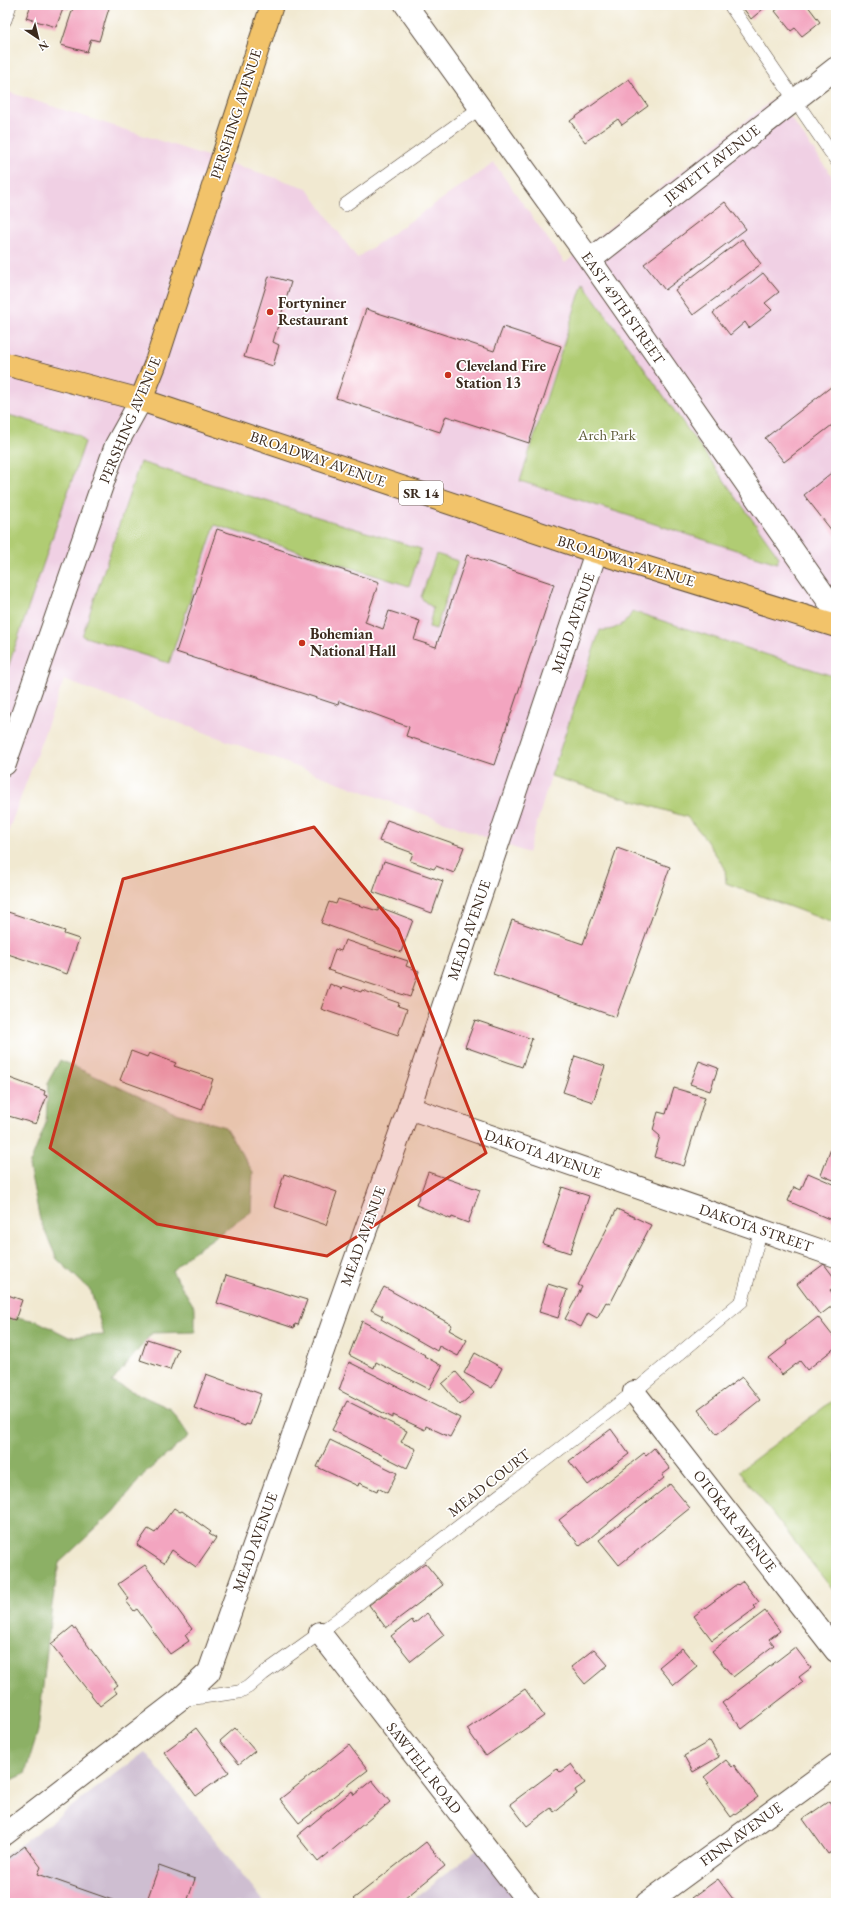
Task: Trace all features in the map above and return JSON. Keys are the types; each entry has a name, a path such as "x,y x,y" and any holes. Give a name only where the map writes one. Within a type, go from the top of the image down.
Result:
{"main road":[{"name":"PERSHING AVENUE","path":"141,400 155,365 272,5"},
{"name":"BROADWAY AVENUE","path":"5,364 141,400 596,552 836,626"}],"street":[{"name":"EAST 49TH STREET","path":"406,5 590,260 836,612"},
{"name":"JEWETT AVENUE","path":"590,260 794,99 836,68"},
{"name":"PERSHING AVENUE","path":"5,764 116,445 141,400"},
{"name":"MEAD AVENUE","path":"5,1834 179,1700 208,1672 409,1108 596,552"},
{"name":"DAKOTA AVENUE","path":"409,1108 676,1200"},
{"name":"DAKOTA STREET","path":"676,1200 836,1256"},
{"name":"OTOKAR AVENUE","path":"634,1392 836,1651"},
{"name":"SAWTELL ROAD","path":"320,1633 528,1903"},
{"name":"FINN AVENUE","path":"647,1903 836,1765"}],"lane":[{"path":"5,20 10,5"},
{"path":"730,5 836,160"},
{"path":"345,205 480,108"},
{"name":"MEAD COURT","path":"179,1700 239,1692 320,1633 634,1392 742,1301 761,1229"}],"highlighted area":[{"path":"314,827 398,929 486,1153 327,1256 157,1224 50,1148 123,879"}],"shaded area":[{"path":"8,92 307,188 357,258 494,163 565,263 776,97 836,182 836,923 726,883 725,868 701,833 687,817 551,776 528,853 64,680 5,840 5,101"},
{"path":"145,1752 265,1903 5,1903 5,1856"},
{"path":"483,1844 529,1903 409,1903"}],"green space":[{"name":"Arch Park","path":"583,283 779,557 777,563 520,481"},
{"path":"5,414 79,435 85,442 5,676"},
{"path":"140,462 421,549 409,586 215,525 169,663 82,636"},
{"path":"436,554 458,561 436,629 429,627 433,608 421,597"},
{"path":"632,611 836,677 836,924 726,883 725,868 701,833 687,817 551,776 600,630 610,630 619,626 627,620"},
{"path":"60,1060 173,1112 225,1127 253,1172 251,1212 186,1257 172,1271 195,1308 195,1332 152,1333 112,1382 171,1409 189,1436 144,1474 113,1512 59,1563 52,1605 38,1731 25,1774 5,1783 5,1315 37,1321 69,1337 104,1335 91,1291 57,1259 40,1220 29,1166 46,1123 48,1082"},
{"path":"836,1398 836,1594 739,1471"}],"building":[{"path":"31,5 69,5 68,10 63,9 56,27 26,18"},
{"path":"74,5 110,5 99,41 91,39 87,52 61,45"},
{"path":"741,5 760,5 763,9 751,19"},
{"path":"775,5 807,5 820,22 802,36 795,28 791,31 775,11 778,9"},
{"path":"629,79 648,106 622,125 618,119 585,142 570,121"},
{"path":"725,202 746,229 665,290 644,264"},
{"path":"742,239 761,264 693,315 675,290"},
{"path":"763,273 779,292 765,303 772,310 749,328 745,322 730,335 713,313"},
{"name":"Fortyniner Restaurant","path":"269,276 291,282 273,342 279,345 273,366 244,357"},
{"name":"Cleveland Fire Station 13","path":"366,309 494,351 503,327 561,346 529,443 446,416 440,432 336,398"},
{"path":"836,383 836,422 784,462 765,438"},
{"path":"836,469 836,536 804,495"},
{"name":"Bohemian National Hall","path":"217,529 379,582 365,622 383,629 389,611 420,621 414,640 436,647 467,555 554,584 494,765 406,736 409,727 339,701 338,705 176,652"},
{"path":"387,820 464,847 454,873 436,866 434,869 410,861 413,853 379,841"},
{"path":"617,848 670,867 616,1017 493,974 512,920 583,944"},
{"path":"384,861 443,881 432,913 373,892"},
{"path":"338,899 378,911 379,907 413,920 401,952 321,923 329,902 336,904"},
{"path":"5,911 65,931 64,934 79,939 67,974 5,953"},
{"path":"345,940 408,961 406,966 419,971 410,997 328,970 335,949 341,951"},
{"path":"330,984 342,989 343,986 361,992 362,990 399,1003 398,1006 407,1009 398,1035 321,1009"},
{"path":"475,1020 532,1039 522,1067 465,1047"},
{"path":"131,1051 147,1057 149,1053 176,1063 174,1066 213,1079 202,1110 120,1080"},
{"path":"575,1056 605,1066 593,1102 563,1092"},
{"path":"699,1061 718,1068 710,1091 690,1084"},
{"path":"5,1070 9,1071 7,1077 45,1091 44,1095 47,1096 36,1124 5,1115"},
{"path":"674,1088 705,1097 684,1166 654,1157 660,1136 653,1130 658,1112 666,1114"},
{"path":"832,1146 836,1148 836,1181 821,1175"},
{"path":"428,1172 480,1190 468,1223 452,1217 451,1219 416,1205"},
{"path":"808,1173 836,1185 836,1222 788,1201 794,1187 801,1190"},
{"path":"284,1174 337,1192 326,1225 274,1207"},
{"path":"562,1187 589,1196 570,1253 543,1244"},
{"path":"617,1209 651,1225 610,1304 606,1302 597,1318 588,1313 581,1327 565,1319 582,1287 578,1285"},
{"path":"824,1264 836,1280 836,1286 830,1290 836,1298 836,1303 820,1315 797,1284"},
{"path":"226,1275 307,1300 298,1325 295,1324 294,1328 217,1303"},
{"path":"548,1284 567,1290 558,1318 539,1312"},
{"path":"384,1287 452,1325 449,1330 467,1340 458,1356 439,1346 437,1351 381,1319 383,1316 371,1310"},
{"path":"5,1294 22,1300 15,1320 5,1317"},
{"path":"818,1317 836,1340 836,1347 807,1370 800,1361 782,1375 769,1358 787,1344 786,1342"},
{"path":"362,1321 425,1355 424,1356 442,1366 429,1389 376,1362 374,1368 349,1355"},
{"path":"147,1339 178,1349 170,1370 140,1360"},
{"path":"475,1353 502,1368 492,1388 464,1373"},
{"path":"349,1362 460,1418 450,1437 426,1426 425,1430 393,1415 393,1418 339,1390"},
{"path":"456,1372 474,1393 460,1405 442,1384"},
{"path":"206,1374 261,1394 250,1425 246,1424 245,1426 194,1408"},
{"path":"742,1377 760,1400 717,1434 698,1409"},
{"path":"347,1401 407,1431 401,1442 416,1449 407,1468 332,1430"},
{"path":"611,1429 629,1454 588,1485 569,1461"},
{"path":"330,1440 397,1473 387,1493 378,1488 377,1491 359,1483 358,1486 317,1467"},
{"path":"654,1448 670,1469 662,1475 664,1478 580,1546 559,1520 644,1453 646,1455"},
{"path":"670,1484 690,1508 619,1565 599,1540"},
{"path":"174,1508 180,1512 182,1511 211,1532 209,1534 216,1538 196,1567 172,1550 164,1563 137,1545 148,1529 155,1533"},
{"path":"425,1563 443,1585 386,1628 369,1605"},
{"path":"145,1565 192,1629 185,1635 189,1641 170,1654 137,1609 134,1611 126,1601 129,1599 118,1584"},
{"path":"743,1581 759,1602 754,1606 756,1608 712,1640 694,1616"},
{"path":"765,1611 780,1631 769,1639 774,1645 733,1677 712,1651"},
{"path":"427,1613 444,1635 411,1661 391,1636 412,1620 414,1624"},
{"path":"73,1626 118,1685 113,1688 117,1693 100,1706 51,1644"},
{"path":"795,1647 811,1668 799,1677 803,1682 742,1729 722,1703"},
{"path":"682,1648 697,1666 674,1685 659,1667"},
{"path":"594,1649 608,1665 585,1684 571,1667"},
{"path":"525,1689 544,1716 486,1756 467,1729"},
{"path":"196,1728 229,1772 196,1796 164,1752"},
{"path":"235,1728 255,1751 239,1764 220,1741"},
{"path":"710,1741 719,1757 693,1772 684,1756"},
{"path":"349,1745 368,1770 299,1823 280,1799"},
{"path":"726,1760 732,1767 734,1765 758,1797 731,1817 707,1784 709,1783 704,1777"},
{"path":"571,1764 585,1783 575,1790 577,1794 554,1812 551,1808 527,1826 510,1804 557,1769 560,1772"},
{"path":"372,1780 390,1802 318,1862 297,1836 352,1791 354,1795"},
{"path":"829,1801 836,1812 836,1855 833,1851 828,1854 803,1819"},
{"path":"426,1842 445,1866 399,1903 357,1903 353,1899"},
{"path":"25,1846 41,1867 38,1874 121,1903 5,1903 5,1861"},
{"path":"159,1866 195,1879 188,1899 199,1903 146,1903"},
{"path":"718,1879 736,1903 696,1903 692,1898"}],"place":[{"name":"Fortyniner Restaurant","path":"270,312"},
{"name":"Cleveland Fire Station 13","path":"448,375"},
{"name":"Bohemian National Hall","path":"302,643"}]}
